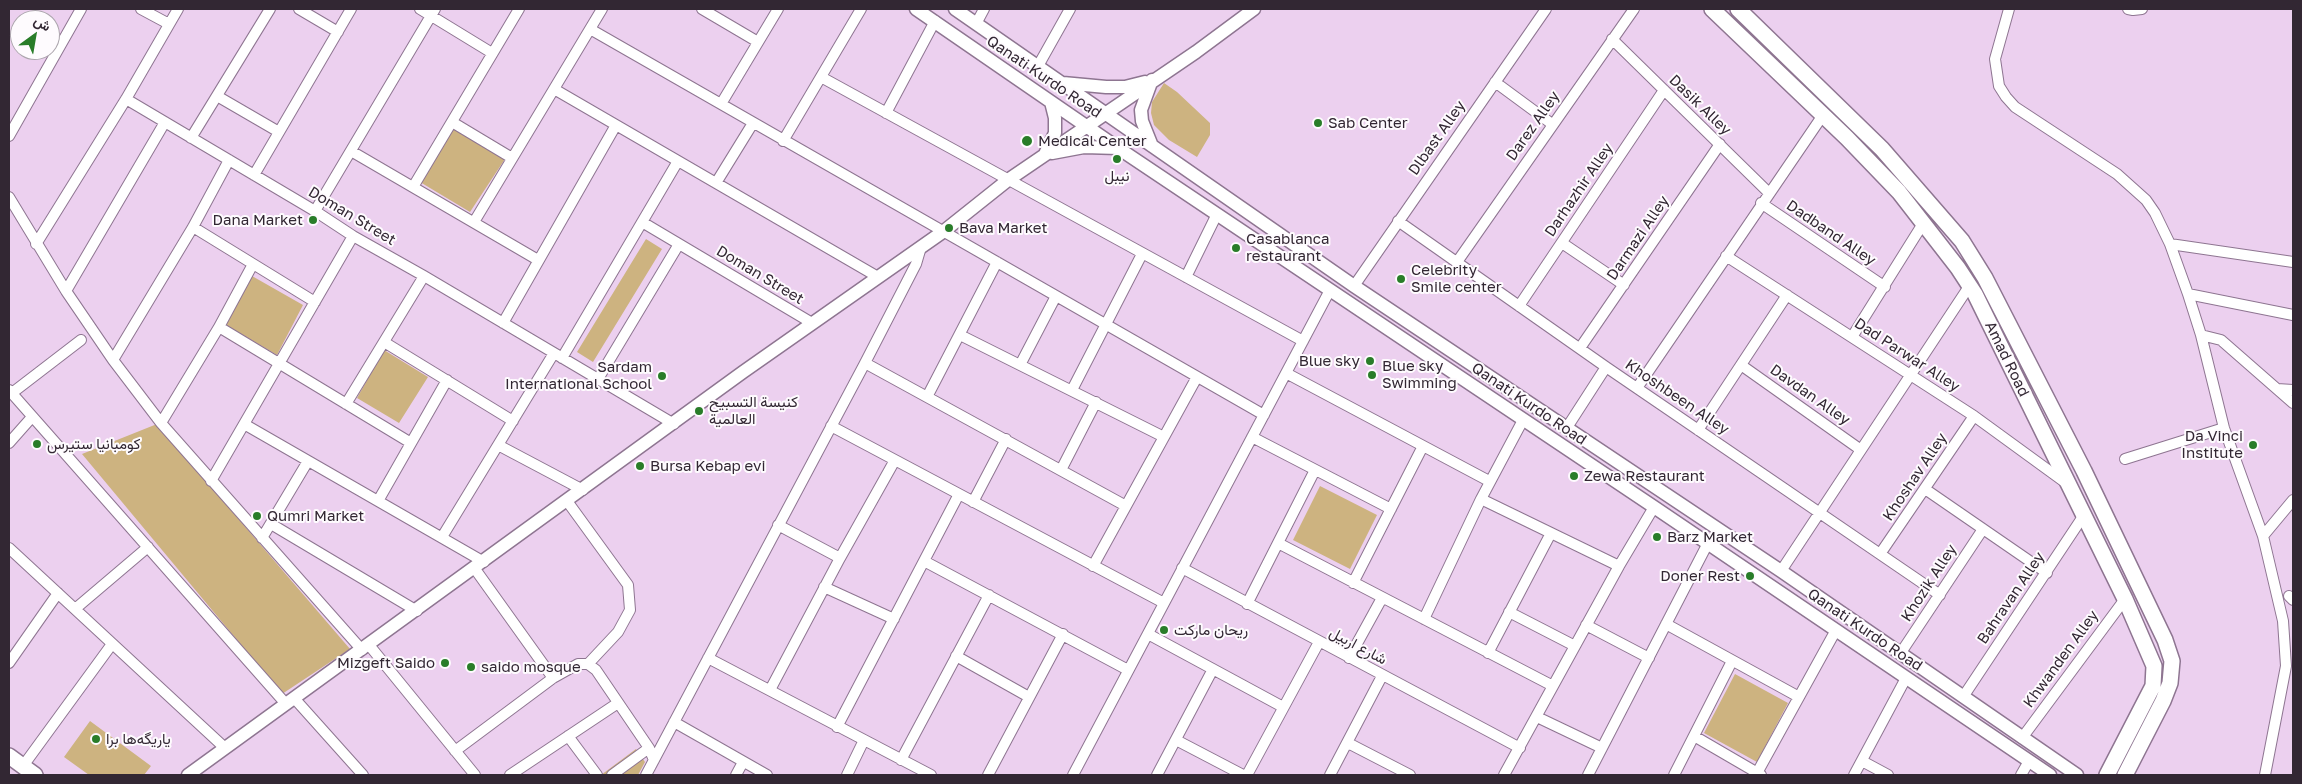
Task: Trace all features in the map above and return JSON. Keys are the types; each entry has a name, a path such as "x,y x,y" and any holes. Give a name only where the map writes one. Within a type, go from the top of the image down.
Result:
{"main road":[{"name":"Amad Road","path":"1713,9 1823,115 1899,192 1924,222 1970,285 2125,599 2152,658 2155,673 2153,686 2107,775"},
{"name":"Amad Road","path":"1744,14 1882,149 1962,241 1985,278 2084,470 2165,640 2172,661 2170,683 2163,702 2125,775"},
{"path":"1737,32 1744,14"},
{"path":"9,756 29,771"}],"street":[{"path":"9,136 81,9"},
{"path":"141,9 169,24"},
{"path":"36,244 126,99 178,9"},
{"path":"192,138 270,9"},
{"path":"299,9 338,32"},
{"path":"254,175 351,9"},
{"path":"420,9 433,12 492,53"},
{"path":"413,187 518,9"},
{"path":"474,222 602,9"},
{"path":"702,9 758,42"},
{"path":"721,104 778,9"},
{"path":"783,141 861,9"},
{"name":"Qanati Kurdo Road","path":"916,9 1118,148 1708,543 2050,775"},
{"name":"Qanati Kurdo Road","path":"956,9 1354,286 1781,571 2077,775"},
{"path":"976,24 984,9"},
{"path":"1038,66 1070,9"},
{"path":"188,775 417,611 812,323 944,231 1008,180 1152,80 1196,52 1254,9"},
{"name":"Dlbast Alley","path":"1354,286 1546,9"},
{"name":"Darez Alley","path":"1457,262 1634,9"},
{"path":"2009,9 1995,59 1999,86 2006,98 2015,107 2132,186 2155,213 2170,244 2188,294 2201,335 2224,428 2263,536 2273,572 2286,636 2284,681 2267,774"},
{"path":"2128,9 2142,9"},
{"path":"315,211 433,12"},
{"path":"886,113 935,22"},
{"path":"590,29 1264,415"},
{"name":"Dasik Alley","path":"1612,40 1768,192"},
{"path":"821,76 1303,341"},
{"path":"1062,83 1125,87 1152,80"},
{"path":"1152,80 1141,110 1142,121 1152,146"},
{"path":"1495,82 1552,124"},
{"path":"554,89 878,277"},
{"name":"Darhazhir Alley","path":"1519,306 1664,90"},
{"path":"217,96 279,132"},
{"name":"Doman Street","path":"126,99 315,211 353,236 503,322 674,424"},
{"path":"1045,155 1055,133 1055,118 1051,102"},
{"path":"1637,388 1768,192 1823,115"},
{"path":"66,291 165,122"},
{"path":"452,122 512,158"},
{"path":"716,183 753,123"},
{"path":"503,322 616,124"},
{"name":"Darmazi Alley","path":"1580,348 1720,144"},
{"path":"1045,155 1084,147 1118,148"},
{"path":"351,151 538,260"},
{"path":"113,360 193,227 229,160"},
{"path":"442,537 513,421 558,355 642,222 678,161"},
{"path":"9,197 66,291 113,360 161,423 262,538 366,647 475,775"},
{"name":"Dadband Alley","path":"1761,203 1885,287"},
{"path":"1186,277 1217,214"},
{"name":"Khoshbeen Alley","path":"1398,221 1606,367 1940,594"},
{"name":"Doman Street","path":"642,222 812,323"},
{"path":"1852,337 1924,222"},
{"path":"193,227 315,302"},
{"path":"211,481 353,236"},
{"path":"1562,243 1624,285"},
{"path":"598,379 679,244"},
{"path":"2170,244 2293,262"},
{"path":"646,775 865,363 916,264 921,247"},
{"path":"1072,390 1142,254"},
{"name":"Dad Parwar Alley","path":"1726,256 1974,416 2068,484"},
{"path":"927,397 997,262"},
{"path":"161,423 219,328 254,264"},
{"path":"346,404 424,276"},
{"path":"1781,571 1970,285"},
{"path":"1077,774 1128,670 1330,290"},
{"path":"2188,294 2293,316"},
{"path":"1698,430 1787,295"},
{"path":"1020,365 1056,296"},
{"path":"219,328 411,443"},
{"path":"960,334 1164,437"},
{"path":"2201,335 2221,340 2293,403"},
{"path":"81,340 10,392 148,547 290,701 363,775"},
{"path":"384,342 513,421"},
{"path":"865,363 1126,506"},
{"name":"Davdan Alley","path":"1741,365 1861,450"},
{"path":"1566,428 1606,367"},
{"path":"1286,373 1489,482"},
{"path":"1093,566 1197,376"},
{"path":"378,501 446,380"},
{"path":"2276,388 2293,390"},
{"path":"1061,470 1096,402"},
{"name":"Khoshav Alley","path":"1880,554 1974,416"},
{"path":"9,443 32,417"},
{"path":"1424,619 1480,498 1523,420"},
{"path":"244,424 442,537 480,565 553,678"},
{"path":"832,426 1164,604"},
{"path":"2125,459 2224,428"},
{"path":"1252,437 1391,509"},
{"path":"973,502 1006,439"},
{"path":"498,445 583,490"},
{"path":"1353,583 1423,446"},
{"path":"770,690 824,587 895,460"},
{"path":"262,538 308,461"},
{"path":"1246,604 1314,470"},
{"path":"1925,489 2047,573"},
{"path":"837,727 959,494"},
{"path":"1480,498 1619,566"},
{"path":"2263,536 2293,500"},
{"path":"567,502 628,585 630,610 618,632 588,664"},
{"path":"1504,775 1619,566 1654,507"},
{"name":"Bahravan Alley","path":"1963,697 2084,516"},
{"path":"271,524 417,611"},
{"path":"778,525 840,558"},
{"name":"Khozik Alley","path":"1900,654 1983,529"},
{"path":"1488,653 1551,533"},
{"path":"1278,543 1553,686"},
{"path":"1588,775 1708,543"},
{"path":"75,609 148,547"},
{"path":"9,548 225,748"},
{"path":"924,561 1128,670"},
{"name":"شارع اربيل","path":"1182,568 1246,604 1520,748"},
{"path":"824,587 894,619"},
{"path":"10,658 58,593"},
{"path":"902,760 988,595"},
{"path":"1349,658 1382,598"},
{"name":"Khwanden Alley","path":"2022,738 2125,599"},
{"path":"1509,612 1575,646"},
{"path":"1666,624 1798,697"},
{"path":"1586,626 1649,658"},
{"path":"1694,736 1759,774 1798,697 1836,630"},
{"path":"988,775 1063,634"},
{"path":"1148,634 1283,707"},
{"path":"1247,775 1318,642"},
{"path":"29,771 112,644"},
{"path":"956,656 1029,697"},
{"path":"708,658 931,775"},
{"path":"1674,775 1732,661"},
{"path":"455,751 553,678 578,664 588,664 596,670 649,748 654,760"},
{"path":"1157,775 1213,669"},
{"path":"1330,775 1382,676"},
{"path":"1854,775 1906,678"},
{"path":"2284,681 2293,689"},
{"path":"510,775 618,703"},
{"path":"1537,717 1602,748"},
{"path":"674,722 767,775"},
{"path":"568,736 597,775"},
{"path":"847,775 864,740"},
{"path":"1176,740 1243,775"},
{"path":"1348,742 1410,775"},
{"path":"612,775 649,748"},
{"path":"1862,761 1888,775"},
{"path":"2021,775 2029,761"},
{"path":"736,775 743,762"}],"shaded area":[{"path":"1164,83 1177,92 1210,123 1210,135 1197,157 1169,140 1154,125 1151,113 1152,102"},
{"path":"453,128 505,159 470,212 420,182"},
{"path":"646,239 662,249 593,362 577,352"},
{"path":"252,276 303,305 277,355 226,325"},
{"path":"384,350 428,377 399,423 357,398"},
{"path":"157,424 350,649 282,694 82,454"},
{"path":"1320,486 1377,515 1350,569 1293,540"},
{"path":"1735,674 1788,703 1757,762 1704,733"},
{"name":"یاریگەها برا","path":"90,721 151,766 144,775 89,775 64,757"},
{"path":"636,749 645,762 638,775 601,775"}],"place":[{"name":"Sab Center","path":"1318,123"},
{"name":"Medical Center","path":"1027,141"},
{"name":"نيبل","path":"1117,159"},
{"name":"Dana Market","path":"313,220"},
{"name":"Bava Market","path":"949,228"},
{"name":"Casablanca restaurant","path":"1236,248"},
{"name":"Celebrity Smile center","path":"1401,279"},
{"name":"Blue sky","path":"1370,361"},
{"name":"Blue sky Swimming","path":"1372,375"},
{"name":"Sardam International School","path":"662,376"},
{"name":"كنيسة التسبيح العالمية","path":"699,411"},
{"name":"كومبانيا ستيرس","path":"37,444"},
{"name":"Da Vinci Institute","path":"2253,445"},
{"name":"Bursa Kebap evi","path":"640,466"},
{"name":"Zewa Restaurant","path":"1574,476"},
{"name":"Qumri Market","path":"257,516"},
{"name":"Barz Market","path":"1657,537"},
{"name":"Doner Rest","path":"1750,576"},
{"name":"ريحان ماركت","path":"1164,630"},
{"name":"Mizgeft Saido","path":"445,663"},
{"name":"saido mosque","path":"471,667"},
{"name":"یاریگەها برا","path":"96,739"}]}
